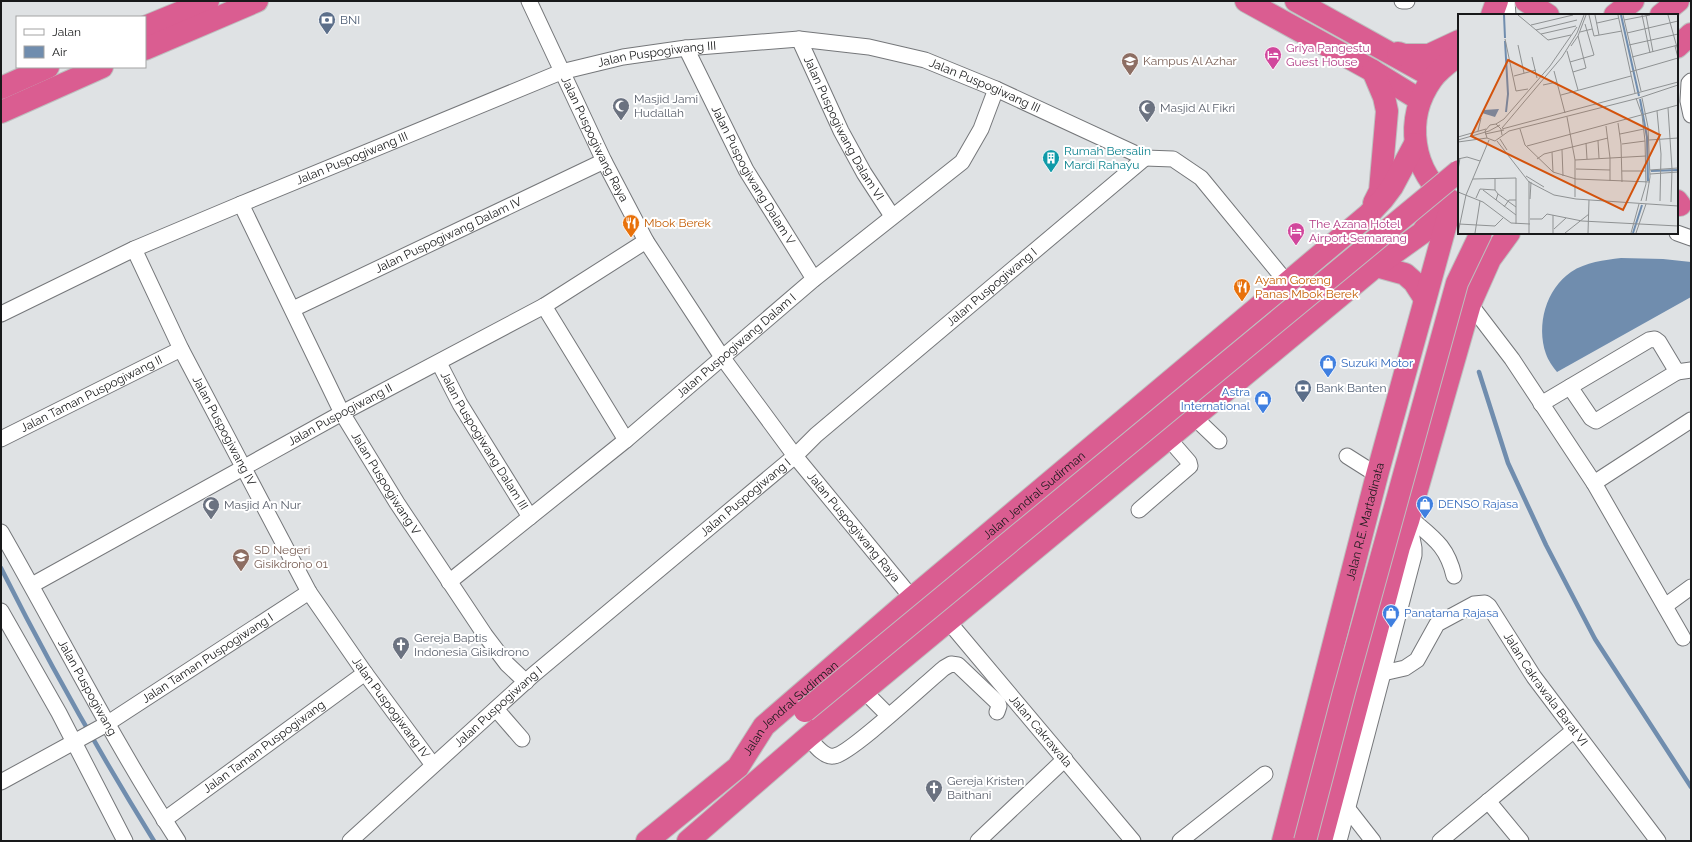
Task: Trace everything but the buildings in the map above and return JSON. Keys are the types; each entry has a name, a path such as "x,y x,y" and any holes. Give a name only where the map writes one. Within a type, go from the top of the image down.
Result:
{"highway":[{"path":"146,27 208,1"},
{"path":"146,49 257,1"},
{"path":"1246,1 1373,71 1420,100"},
{"path":"1296,1 1380,46 1433,77"},
{"path":"1492,14 1497,1"},
{"path":"1526,1 1546,14"},
{"path":"1616,14 1633,1"},
{"path":"1644,1 1662,12"},
{"path":"1678,32 1691,31"},
{"path":"1678,45 1691,34"},
{"path":"1380,46 1404,55 1429,55 1458,41"},
{"path":"688,841 808,737 1195,418 1376,266 1422,233 1452,202 1432,183 1421,165 1415,144 1414,122 1420,100 1433,77 1458,56"},
{"path":"1,88 46,68"},
{"path":"1,112 100,68"},
{"path":"1368,215 1380,191 1387,111 1384,97 1373,71"},
{"name":"Jalan Jendral Sudirman","path":"647,841 738,767 764,726 912,598 1368,215 1384,199 1392,187 1415,144"},
{"path":"738,767 1458,172"},
{"name":"Jalan R.E. Martadinata","path":"1283,841 1377,475 1452,202"},
{"path":"1305,841 1348,677 1456,284 1481,234"},
{"path":"1321,841 1391,575 1409,519 1470,304 1490,260 1507,234"},
{"path":"1376,266 1405,274 1414,282 1425,299"},
{"path":"1399,394 1413,383 1420,380 1428,380 1436,384 1441,389 1444,397"}],"street":[{"name":"Jalan Puspogiwang Raya","path":"529,1 604,161 646,241 722,357 795,456 912,598"},
{"path":"1402,1 1407,1"},
{"path":"1507,1 1508,14"},
{"name":"Jalan Puspogiwang III","path":"1,314 134,249 561,72 623,58 686,48 799,39 869,48 926,60 996,89 1145,158 1172,159 1201,178 1316,317"},
{"name":"Jalan Puspogiwang Dalam VI","path":"799,39 840,131 864,173 892,216"},
{"name":"Jalan Puspogiwang Dalam V","path":"686,48 746,170 814,279"},
{"path":"1691,81 1688,101 1691,115"},
{"name":"Jalan Puspogiwang Dalam I","path":"449,582 626,440 814,279 962,162 981,130 996,89"},
{"name":"Jalan Puspogiwang I","path":"350,841 526,682 795,456 816,435 1145,158"},
{"name":"Jalan Puspogiwang Dalam IV","path":"293,309 604,161"},
{"name":"Jalan Puspogiwang V","path":"241,204 342,413 397,503 485,635 506,664 526,682"},
{"path":"1678,233 1691,238"},
{"name":"Jalan Puspogiwang II","path":"32,585 342,413 439,363 544,306 646,241"},
{"name":"Jalan Puspogiwang IV","path":"134,249 181,349 309,592 365,673 433,765"},
{"path":"1470,304 1512,359 1594,482 1683,638"},
{"path":"544,306 626,440"},
{"path":"1541,404 1649,340 1655,339 1659,342 1684,371 1596,420 1591,418 1570,387"},
{"name":"Jalan Taman Puspogiwang II","path":"1,439 181,349"},
{"name":"Jalan Puspogiwang Dalam III","path":"439,363 468,416 530,518"},
{"path":"1195,418 1219,441"},
{"path":"1594,482 1691,420"},
{"path":"1138,510 1190,466 1189,462 1169,439"},
{"path":"1347,456 1377,475"},
{"path":"1409,519 1441,544 1451,563 1454,576"},
{"path":"1339,841 1414,555 1409,519"},
{"name":"Jalan Puspogiwang","path":"1,532 32,585 106,724 178,841"},
{"path":"1665,606 1691,587"},
{"name":"Jalan Taman Puspogiwang I","path":"1,782 106,724 309,592"},
{"name":"Jalan Cakrawala Barat VI","path":"1383,673 1405,668 1417,660 1437,624 1474,604 1485,603 1489,606 1534,677 1573,731 1658,841"},
{"path":"1,611 77,740 125,841"},
{"name":"Jalan Cakrawala","path":"948,621 1133,841"},
{"path":"808,737 818,749 829,756 834,756 847,750 944,668 951,664 958,664 998,703 999,706 997,712"},
{"name":"Jalan Taman Puspogiwang","path":"164,820 365,673"},
{"path":"864,691 888,715"},
{"path":"496,709 522,739"},
{"path":"1440,841 1573,731"},
{"path":"978,841 1065,759"},
{"path":"1180,841 1265,774"},
{"path":"1488,801 1521,841"},
{"path":"1348,809 1373,841"}],"water":[{"path":"1621,258 1663,259 1691,262 1691,297 1557,372 1547,356 1543,343 1543,320 1545,308 1549,298 1562,279 1571,272 1595,262"}],"waterway":[{"path":"1479,372 1508,463 1546,545 1595,639 1691,787"},
{"path":"1,568 74,706 154,841"}],"place":[{"name":"BNI","path":"327,35"},
{"name":"Griya Pangestu Guest House","path":"1273,70"},
{"name":"Kampus Al Azhar","path":"1130,76"},
{"name":"Masjid Jami Hudallah","path":"621,121"},
{"name":"Masjid Al Fikri","path":"1147,123"},
{"name":"Rumah Bersalin Mardi Rahayu","path":"1051,173"},
{"name":"Mbok Berek","path":"631,238"},
{"name":"The Azana Hotel Airport Semarang","path":"1296,246"},
{"name":"Ayam Goreng Panas Mbok Berek","path":"1242,302"},
{"name":"Suzuki Motor","path":"1328,378"},
{"name":"Bank Banten","path":"1303,403"},
{"name":"Astra International","path":"1263,414"},
{"name":"DENSO Rajasa","path":"1425,519"},
{"name":"Masjid An Nur","path":"211,520"},
{"name":"SD Negeri Gisikdrono 01","path":"241,572"},
{"name":"Panatama Rajasa","path":"1391,628"},
{"name":"Gereja Baptis Indonesia Gisikdrono","path":"401,660"},
{"name":"Gereja Kristen Baithani","path":"934,803"}]}
